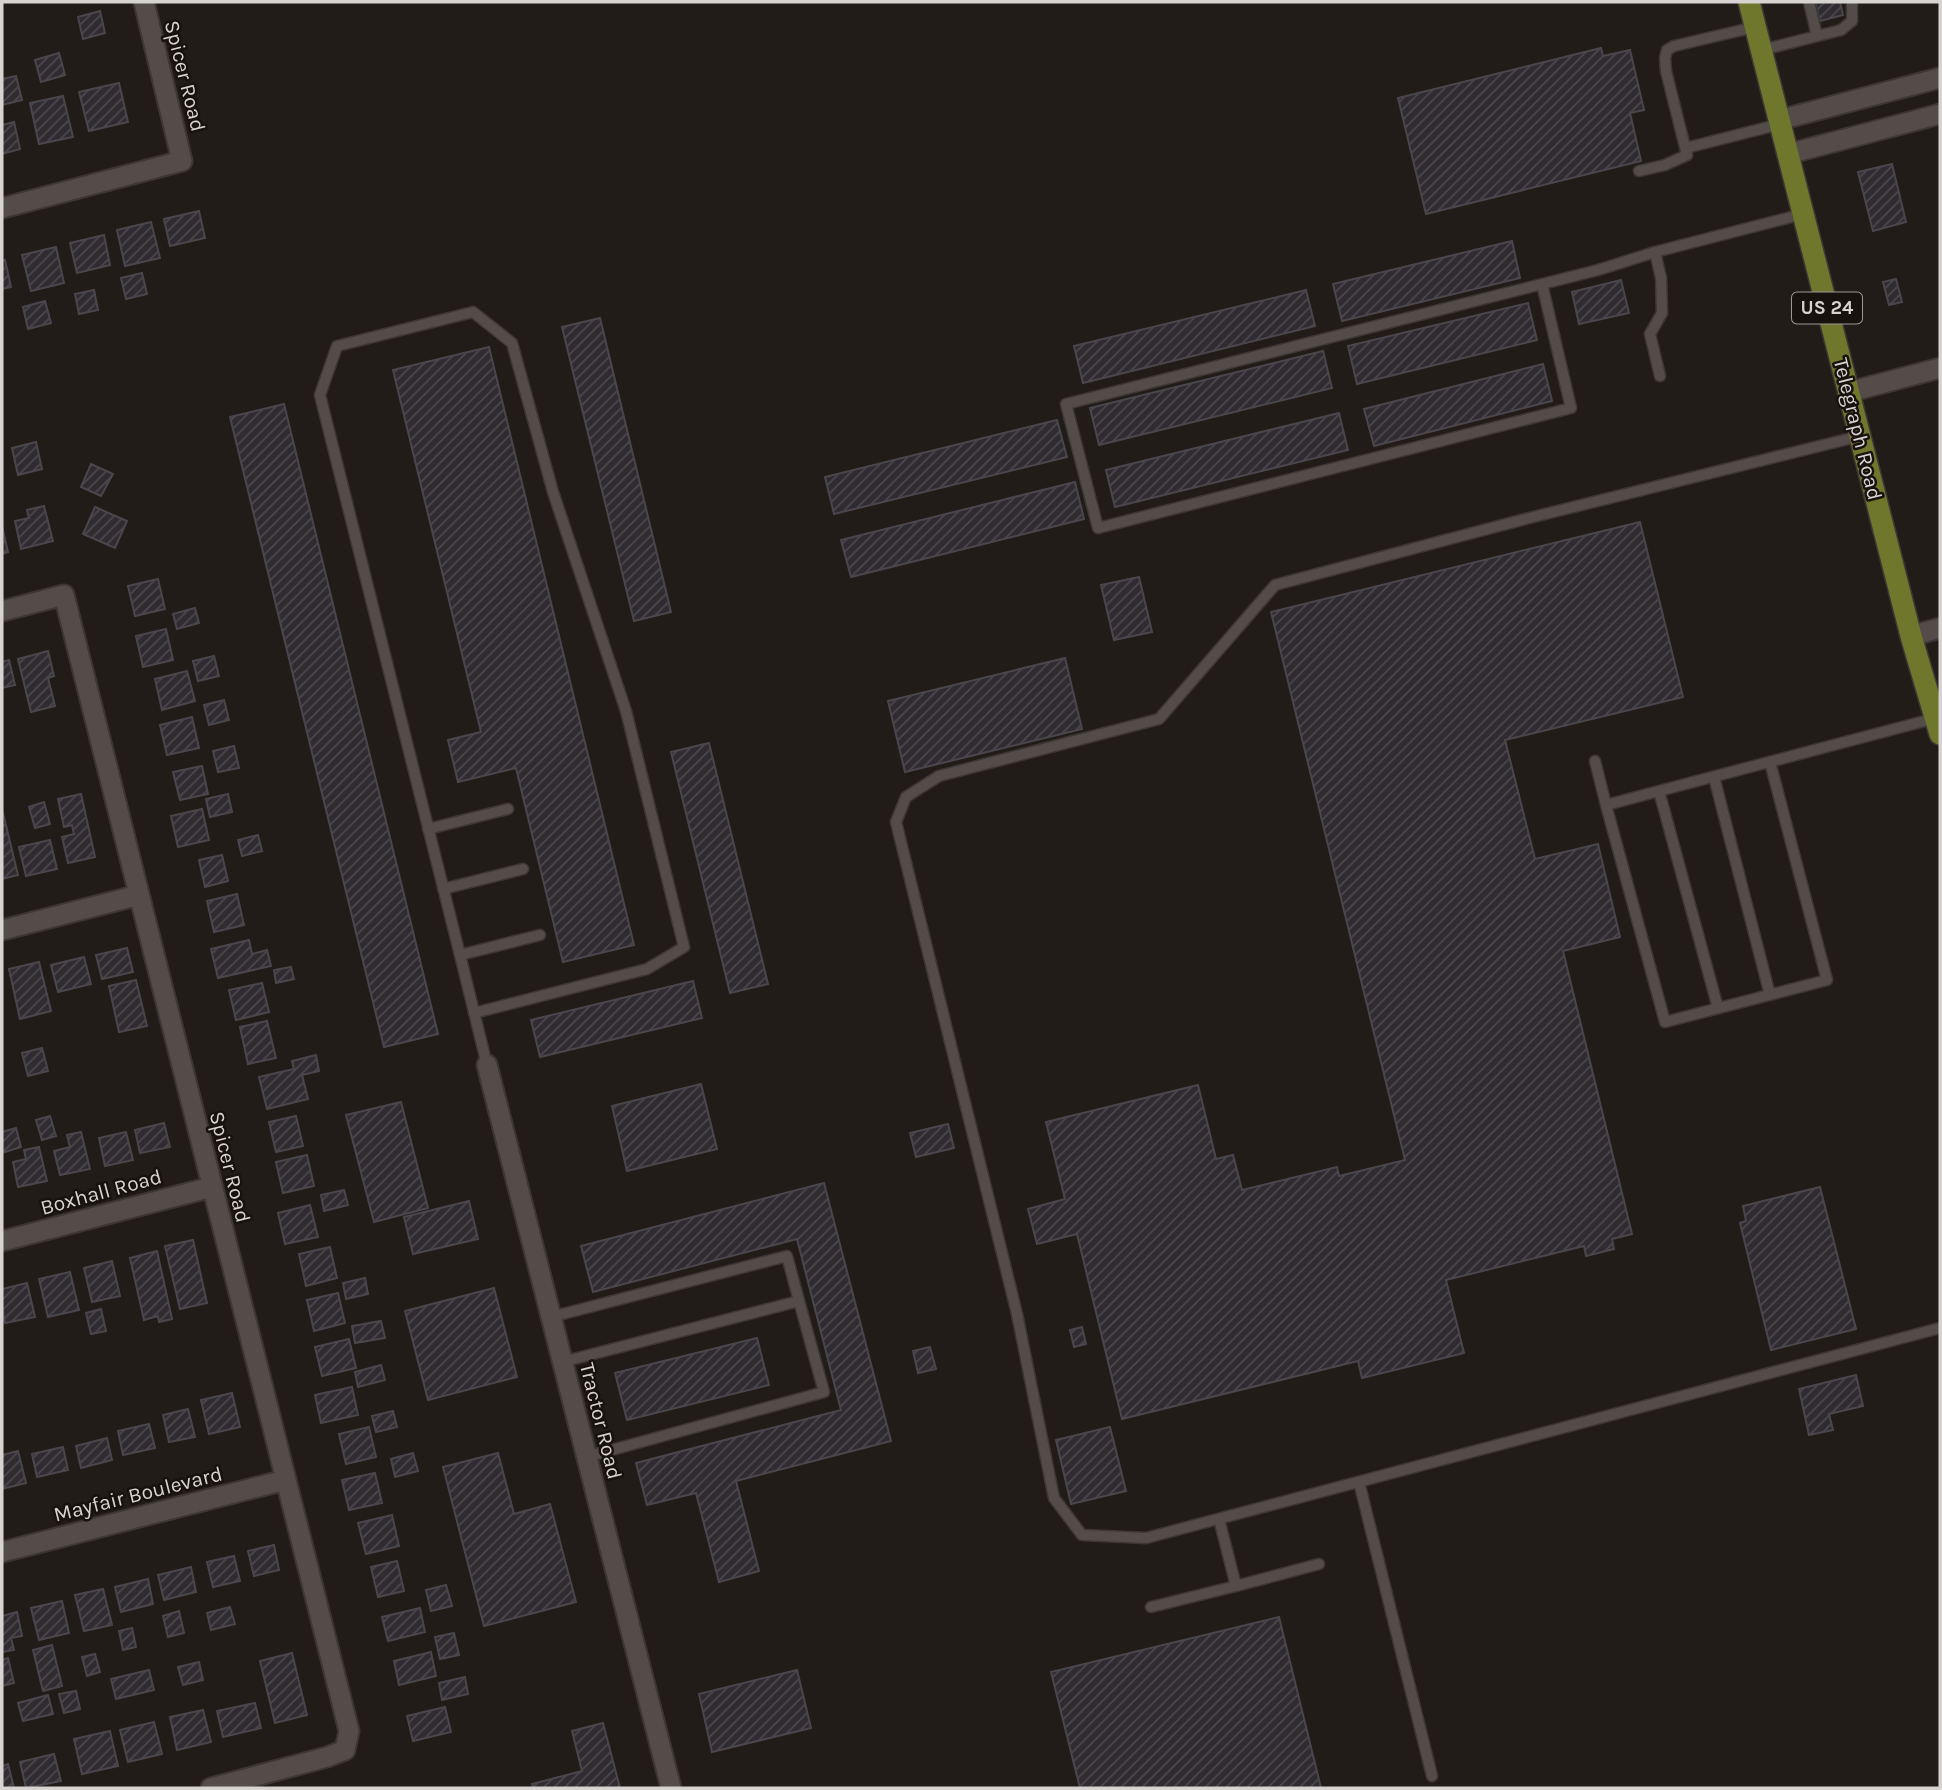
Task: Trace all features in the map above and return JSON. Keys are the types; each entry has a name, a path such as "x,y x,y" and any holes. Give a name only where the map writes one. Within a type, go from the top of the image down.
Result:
{"main road":[{"name":"Telegraph Road","path":"1749,2 1911,636 1938,726"}],"street":[{"name":"Spicer Road","path":"2,208 183,161 144,2"},
{"path":"1780,122 1940,78"},
{"path":"1788,154 1940,114"},
{"path":"1849,392 1940,368"},
{"name":"Spicer Road","path":"2,611 64,595 349,1731 345,1750 211,1788"},
{"path":"1911,636 1940,628"},
{"path":"2,930 139,895"},
{"name":"Tractor Road","path":"487,1065 671,1788"},
{"name":"Boxhall Road","path":"2,1241 212,1186"},
{"name":"Mayfair Boulevard","path":"2,1552 285,1480"}],"lane":[{"path":"1809,2 1817,36"},
{"path":"1762,50 1841,30 1853,21 1852,2"},
{"path":"1639,172 1687,155 1666,71 1667,50 1674,46 1756,27"},
{"path":"1686,148 1780,122"},
{"path":"1542,284 1571,408 1098,528 1066,404 1542,284 1803,214"},
{"path":"1655,253 1661,278 1662,313 1650,334 1660,376"},
{"path":"474,1013 647,970 684,947 626,711 553,492 512,343 473,312 337,346 320,395 460,955 474,1013 487,1065"},
{"path":"1860,436 1533,517 1275,585 1159,719 939,776 906,797 896,822 1017,1314 1054,1498 1082,1535 1146,1538 1940,1328"},
{"path":"1606,805 1770,762 1938,726"},
{"path":"1595,761 1665,1022 1827,980 1770,762"},
{"path":"1714,777 1770,995"},
{"path":"1659,791 1718,1008"},
{"path":"428,829 508,809"},
{"path":"443,889 523,869"},
{"path":"460,955 540,935"},
{"path":"551,1317 787,1256 824,1392 586,1457"},
{"path":"562,1362 799,1301"},
{"path":"1359,1482 1432,1776"},
{"path":"1219,1519 1236,1586"},
{"path":"1151,1607 1319,1564"}],"building":[{"path":"1815,2 1840,2 1843,15 1820,21"},
{"path":"100,11 105,33 83,39 78,17"},
{"path":"1601,48 1603,56 1630,50 1644,110 1630,113 1641,161 1426,214 1398,98"},
{"path":"59,53 65,75 41,82 35,60"},
{"path":"16,76 22,100 2,105 2,79"},
{"path":"119,83 128,122 89,131 79,92"},
{"path":"63,96 73,137 39,144 30,103"},
{"path":"14,122 20,149 2,154 2,125"},
{"path":"1892,164 1906,222 1873,231 1858,172"},
{"path":"199,211 205,238 170,246 164,219"},
{"path":"151,222 160,258 125,266 117,230"},
{"path":"104,235 110,265 77,273 70,243"},
{"path":"1512,241 1520,278 1342,321 1333,284"},
{"path":"56,247 64,283 31,291 22,255"},
{"path":"5,260 11,287 2,289 2,261"},
{"path":"142,273 147,294 126,299 121,278"},
{"path":"1896,279 1902,302 1889,305 1883,282"},
{"path":"1621,280 1629,313 1579,324 1572,292"},
{"path":"94,290 98,310 79,314 75,294"},
{"path":"1306,290 1315,326 1083,383 1074,346"},
{"path":"45,301 51,323 28,329 23,307"},
{"path":"1528,303 1537,340 1357,384 1348,346"},
{"path":"600,318 671,612 634,621 562,327"},
{"path":"489,347 634,945 563,962 516,768 458,782 448,740 481,732 393,370"},
{"path":"1323,351 1332,388 1099,445 1090,408"},
{"path":"1543,364 1552,401 1374,446 1364,409"},
{"path":"284,404 438,1034 384,1047 230,417"},
{"path":"1339,413 1348,450 1115,507 1106,470"},
{"path":"1057,420 1067,457 834,514 825,477"},
{"path":"36,442 42,469 18,475 12,448"},
{"path":"91,464 113,474 101,496 81,487"},
{"path":"1075,482 1084,519 851,577 841,540"},
{"path":"44,506 53,541 21,549 15,521 29,518 27,510"},
{"path":"95,507 127,521 115,548 83,534"},
{"path":"1640,522 1683,697 1505,740 1535,859 1598,844 1620,937 1563,951 1632,1234 1612,1239 1614,1249 1586,1256 1584,1246 1446,1280 1464,1353 1362,1378 1358,1361 1122,1419 1077,1234 1037,1244 1028,1209 1065,1199 1046,1122 1198,1085 1216,1159 1233,1155 1242,1190 1337,1167 1339,1176 1405,1160 1271,612"},
{"path":"2,526 8,552 2,554"},
{"path":"1139,577 1152,632 1114,640 1101,585"},
{"path":"158,579 165,609 135,616 128,586"},
{"path":"195,608 199,623 177,629 173,614"},
{"path":"166,629 173,660 143,667 136,636"},
{"path":"48,651 54,676 48,678 55,706 31,712 18,659"},
{"path":"214,656 219,676 198,681 193,661"},
{"path":"1065,658 1082,729 905,772 888,701"},
{"path":"9,660 15,685 2,688 2,662"},
{"path":"187,671 195,701 162,710 155,679"},
{"path":"224,700 229,720 209,725 204,705"},
{"path":"192,717 199,748 167,755 160,725"},
{"path":"709,743 768,984 730,993 671,752"},
{"path":"234,746 239,768 218,772 213,751"},
{"path":"202,766 208,794 180,800 173,772"},
{"path":"81,794 95,857 68,863 62,837 74,834 72,825 64,827 58,799"},
{"path":"228,794 232,812 210,817 206,799"},
{"path":"44,802 50,824 35,828 29,807"},
{"path":"2,809 18,875 2,879"},
{"path":"202,809 209,840 178,847 171,816"},
{"path":"258,835 262,851 242,856 238,840"},
{"path":"50,840 57,869 26,876 19,847"},
{"path":"222,855 228,881 205,887 199,860"},
{"path":"237,894 244,925 214,932 207,901"},
{"path":"249,940 252,954 267,950 271,966 218,978 211,949"},
{"path":"127,948 133,972 102,979 96,955"},
{"path":"84,957 91,984 58,992 51,965"},
{"path":"39,962 51,1011 20,1019 9,969"},
{"path":"291,967 294,979 276,983 274,970"},
{"path":"136,980 147,1026 119,1032 109,986"},
{"path":"693,981 702,1018 540,1057 531,1020"},
{"path":"262,983 269,1012 236,1020 229,990"},
{"path":"267,1021 276,1058 248,1064 240,1027"},
{"path":"42,1048 48,1071 28,1076 22,1053"},
{"path":"316,1055 319,1071 302,1075 308,1099 267,1109 259,1077 294,1069 292,1061"},
{"path":"701,1084 717,1149 627,1171 612,1106"},
{"path":"401,1102 428,1208 374,1222 346,1115"},
{"path":"50,1116 56,1136 42,1140 36,1120"},
{"path":"296,1116 303,1146 276,1152 269,1122"},
{"path":"164,1123 170,1147 140,1153 135,1130"},
{"path":"948,1124 954,1148 916,1157 910,1133"},
{"path":"16,1128 21,1147 2,1153 2,1132"},
{"path":"81,1132 90,1169 60,1175 54,1151 70,1147 67,1135"},
{"path":"126,1132 133,1160 105,1166 99,1138"},
{"path":"39,1147 47,1181 18,1187 13,1162 26,1159 24,1150"},
{"path":"307,1155 314,1186 283,1193 276,1162"},
{"path":"824,1183 891,1441 736,1481 759,1571 719,1582 696,1493 647,1505 636,1463 841,1410 797,1239 593,1292 581,1246"},
{"path":"1820,1187 1856,1329 1771,1350 1740,1223 1746,1221 1743,1206"},
{"path":"344,1190 348,1205 324,1211 321,1195"},
{"path":"469,1201 478,1239 413,1254 404,1217"},
{"path":"310,1205 318,1237 285,1244 278,1213"},
{"path":"193,1240 207,1303 180,1309 165,1246"},
{"path":"330,1247 337,1278 306,1286 299,1254"},
{"path":"157,1251 172,1319 159,1322 158,1316 144,1320 130,1258"},
{"path":"112,1261 120,1296 92,1302 84,1268"},
{"path":"70,1272 79,1310 48,1317 39,1279"},
{"path":"365,1278 368,1294 346,1299 343,1283"},
{"path":"27,1283 35,1317 5,1323 2,1289"},
{"path":"494,1288 517,1377 428,1400 405,1311"},
{"path":"338,1293 345,1323 314,1331 307,1300"},
{"path":"101,1309 106,1331 91,1334 86,1313"},
{"path":"381,1321 385,1338 355,1343 352,1326"},
{"path":"1082,1327 1086,1344 1074,1347 1070,1330"},
{"path":"757,1338 769,1385 627,1420 615,1373"},
{"path":"349,1339 356,1368 322,1376 315,1347"},
{"path":"930,1347 936,1369 918,1373 913,1351"},
{"path":"381,1365 385,1380 358,1387 355,1372"},
{"path":"1856,1375 1863,1406 1829,1414 1833,1430 1809,1435 1799,1389"},
{"path":"352,1387 358,1415 321,1423 315,1395"},
{"path":"232,1393 240,1427 209,1434 201,1400"},
{"path":"188,1409 195,1437 169,1442 163,1415"},
{"path":"393,1411 397,1427 376,1432 372,1416"},
{"path":"149,1424 155,1448 123,1455 118,1431"},
{"path":"369,1427 376,1457 346,1464 339,1434"},
{"path":"1110,1427 1126,1491 1071,1504 1056,1440"},
{"path":"107,1438 112,1460 81,1468 76,1446"},
{"path":"63,1447 68,1470 37,1477 32,1454"},
{"path":"18,1451 26,1483 2,1489 2,1455"},
{"path":"413,1453 418,1471 395,1477 391,1459"},
{"path":"498,1453 514,1514 550,1504 576,1602 484,1626 443,1467"},
{"path":"375,1473 382,1503 349,1510 342,1480"},
{"path":"392,1515 399,1546 366,1554 358,1523"},
{"path":"274,1545 279,1570 254,1576 248,1551"},
{"path":"234,1556 240,1581 213,1587 207,1562"},
{"path":"397,1561 404,1591 378,1597 371,1567"},
{"path":"191,1567 196,1592 164,1600 158,1575"},
{"path":"148,1579 153,1604 121,1612 115,1587"},
{"path":"446,1585 452,1606 431,1611 426,1590"},
{"path":"103,1589 112,1625 84,1631 75,1595"},
{"path":"62,1601 69,1633 39,1640 31,1608"},
{"path":"230,1607 235,1624 211,1630 207,1613"},
{"path":"420,1608 425,1632 388,1641 382,1617"},
{"path":"179,1611 184,1633 168,1637 163,1616"},
{"path":"17,1612 22,1636 11,1638 14,1650 2,1652 2,1616"},
{"path":"1279,1617 1321,1788 1080,1788 1051,1672"},
{"path":"132,1628 136,1647 123,1650 119,1631"},
{"path":"454,1633 459,1655 440,1659 435,1637"},
{"path":"52,1645 62,1686 43,1691 33,1650"},
{"path":"431,1652 436,1676 399,1685 394,1661"},
{"path":"292,1653 307,1715 275,1723 260,1661"},
{"path":"95,1654 100,1672 87,1676 82,1657"},
{"path":"8,1658 14,1683 2,1686 2,1660"},
{"path":"199,1662 203,1680 183,1685 178,1667"},
{"path":"149,1670 154,1690 116,1699 111,1679"},
{"path":"797,1670 811,1728 712,1752 699,1694"},
{"path":"465,1677 468,1694 442,1700 439,1683"},
{"path":"76,1691 80,1709 64,1713 59,1694"},
{"path":"48,1695 53,1714 23,1721 18,1703"},
{"path":"255,1703 261,1728 223,1737 217,1711"},
{"path":"445,1707 451,1732 413,1741 407,1716"},
{"path":"203,1710 211,1742 177,1750 170,1717"},
{"path":"154,1722 162,1754 128,1762 120,1730"},
{"path":"603,1723 620,1788 533,1788 532,1784 582,1771 572,1731"},
{"path":"110,1731 118,1766 82,1774 74,1739"},
{"path":"54,1754 61,1781 26,1788 20,1762"},
{"path":"8,1764 14,1788 2,1788 2,1766"}]}
